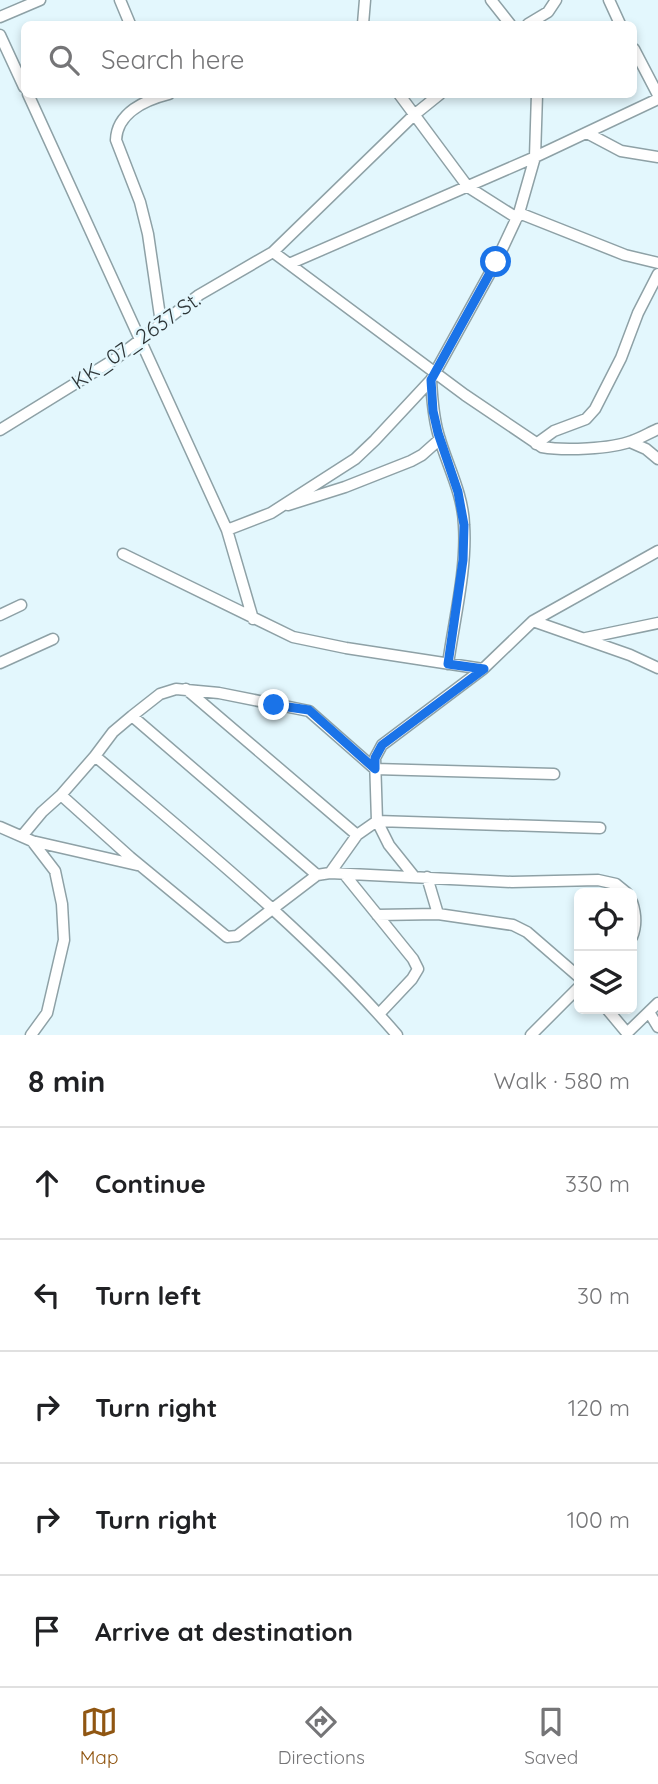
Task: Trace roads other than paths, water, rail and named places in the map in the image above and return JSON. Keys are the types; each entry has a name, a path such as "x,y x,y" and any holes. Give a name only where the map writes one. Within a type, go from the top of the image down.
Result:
{"street":[{"path":"0,17 40,0"},
{"path":"120,0 129,21"},
{"path":"363,21 365,0"},
{"path":"491,0 508,21"},
{"path":"533,21 548,12 556,0"},
{"path":"609,0 619,21"},
{"path":"0,34 21,80"},
{"path":"289,264 535,157 658,97 654,77 637,53"},
{"path":"30,98 227,530 253,619"},
{"path":"157,98 128,113 117,130 116,141 140,202 148,234 161,323"},
{"path":"402,98 468,187 518,216 625,255 658,263"},
{"name":"KK_07_2637 St.","path":"0,430 115,359 199,295 273,252 414,115 435,98"},
{"path":"227,530 271,513 355,458 433,376 496,262 518,216 535,157 537,98"},
{"path":"587,133 621,151 658,157"},
{"path":"273,252 433,376 536,444 555,449 630,442 658,429"},
{"path":"536,444 554,431 586,419 595,409 658,274"},
{"path":"433,376 433,411 458,492 464,525 463,560 448,664"},
{"path":"282,506 301,503 411,461 440,439"},
{"path":"630,442 646,449 658,459"},
{"path":"413,876 389,845 377,821 375,758 382,745 484,669 533,621 658,551"},
{"path":"123,554 293,637 484,669"},
{"path":"0,615 21,605"},
{"path":"533,621 630,655 658,668"},
{"path":"583,638 658,623"},
{"path":"0,663 53,639"},
{"path":"185,689 357,835"},
{"path":"27,839 42,812 61,795 113,732 160,694 185,689 309,710 375,769 554,774"},
{"path":"132,716 317,875"},
{"path":"95,756 272,908 397,1035"},
{"path":"61,795 227,937 237,936 317,875 330,873 512,882 598,880 616,884 621,888"},
{"path":"330,873 357,835 377,821 600,828"},
{"path":"0,827 27,839 142,866"},
{"path":"27,839 55,871 62,904 64,940 47,1013 31,1035"},
{"path":"345,875 418,969 379,1014"},
{"path":"427,877 438,914"},
{"path":"377,915 438,914 520,928 574,973"},
{"path":"531,1035 574,992"},
{"path":"611,1014 626,1034 658,1003"},
{"path":"649,1012 658,1027"}]}
